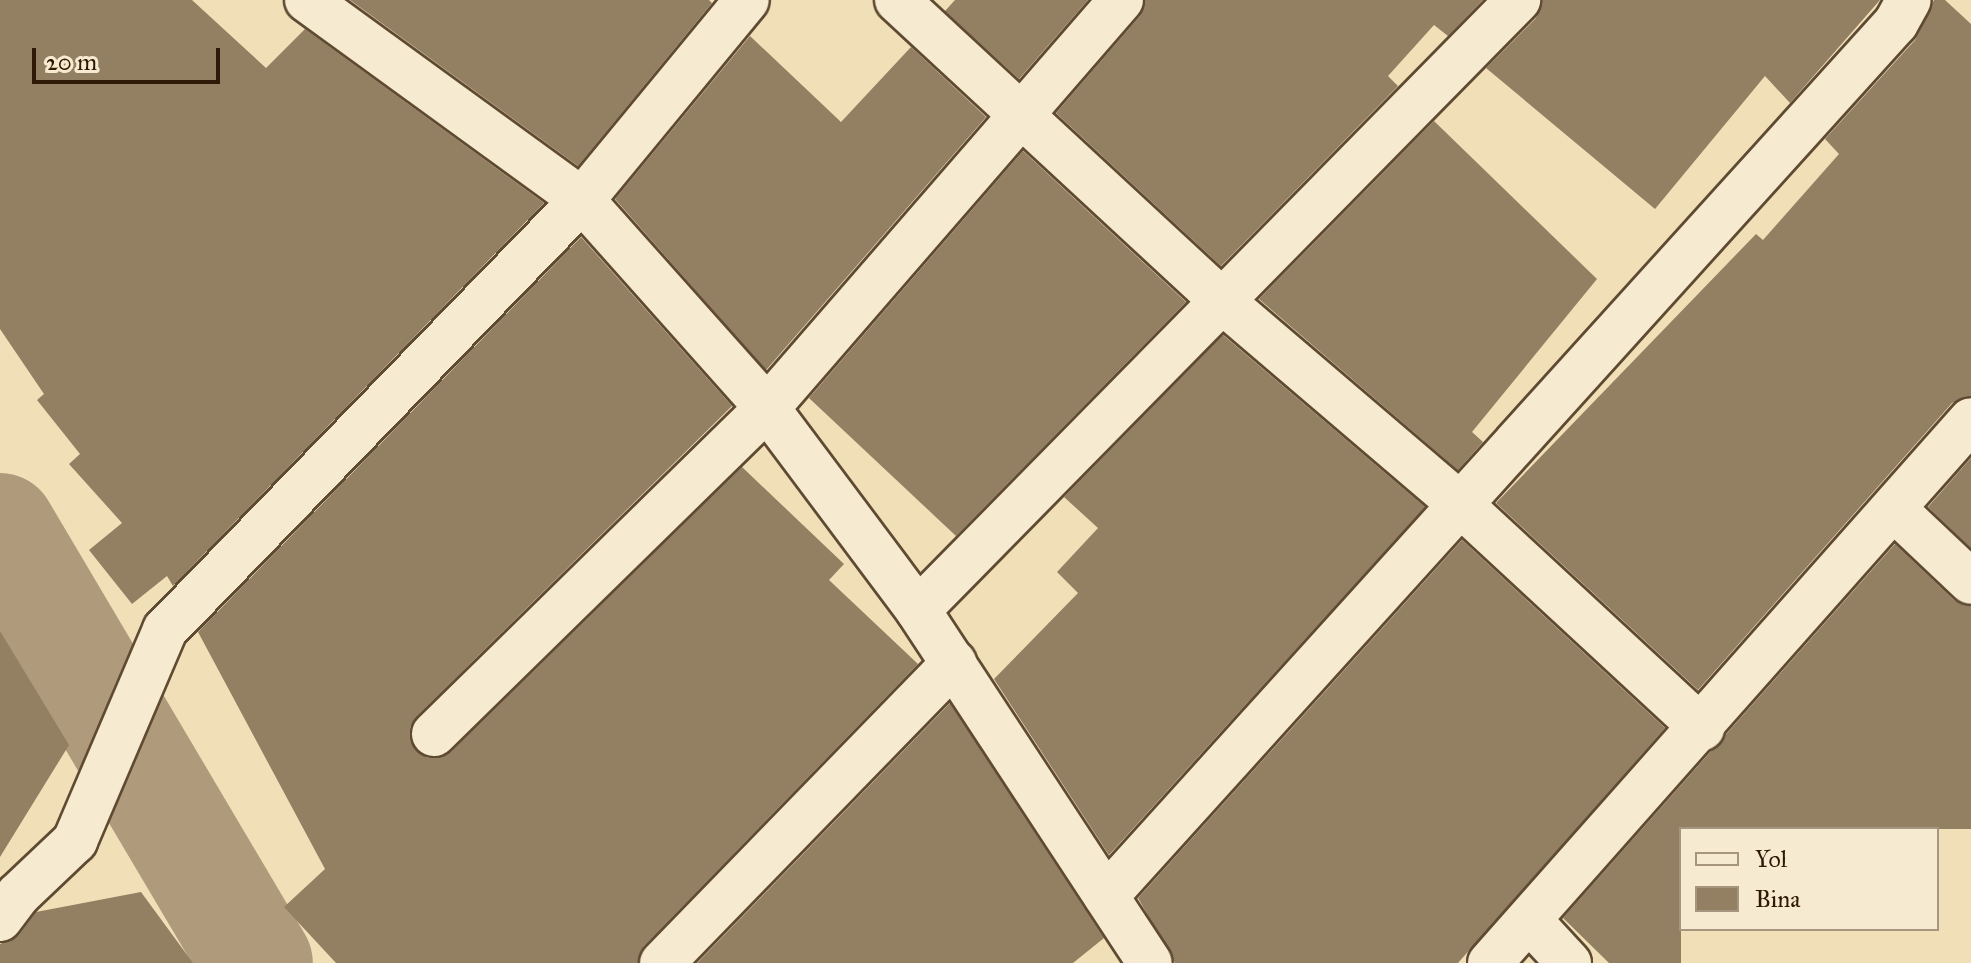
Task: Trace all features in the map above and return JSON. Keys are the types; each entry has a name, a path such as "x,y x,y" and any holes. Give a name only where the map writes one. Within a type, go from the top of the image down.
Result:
{"street":[{"path":"307,0 582,200 767,408 918,610 1150,963"},
{"path":"0,919 18,895 75,841 165,630 582,200 747,0"},
{"path":"897,0 1023,113 1222,301 1460,504 1702,728"},
{"path":"434,734 767,408 1121,0"},
{"path":"918,610 1518,0"},
{"path":"1106,896 1896,23 1909,0"},
{"path":"1490,963 1531,922 1896,511 1971,420"},
{"path":"1896,511 1971,582"},
{"path":"662,963 954,663"},
{"path":"1531,922 1569,963"}],"building":[{"path":"0,0 192,0 266,68 305,29 544,203 173,586 167,576 132,604 89,550 122,523 69,464 80,454 37,400 44,394 0,329"},
{"path":"350,0 709,0 712,3 578,166"},
{"path":"955,0 1088,0 1019,79 945,11"},
{"path":"1145,0 1483,0 1448,36 1434,25 1388,76 1398,86 1221,266 1056,113 1140,16"},
{"path":"1542,0 1880,0 1790,103 1765,76 1655,209 1486,68 1536,18"},
{"path":"1934,0 1945,0 1971,24 1971,396 1952,403 1698,690 1496,503 1756,234 1763,240 1839,154 1825,139 1915,40"},
{"path":"750,36 841,122 911,47 986,117 766,370 615,199"},
{"path":"1434,121 1597,279 1472,432 1483,442 1458,470 1259,299"},
{"path":"1023,151 1186,302 956,536 809,398"},
{"path":"581,237 732,406 417,716 410,728 416,751 428,758 451,752 742,467 844,564 829,580 918,664 644,946 638,963 336,963 284,907 325,869 198,632"},
{"path":"1223,335 1425,507 1109,855 994,679 1078,593 1057,572 1098,528 1064,497"},
{"path":"1971,458 1971,548 1928,507"},
{"path":"1462,540 1665,728 1458,963 1175,963 1138,898"},
{"path":"1895,544 1954,600 1971,606 1971,829 1679,827 1681,963 1609,963 1563,918"},
{"path":"0,631 69,745 0,857"},
{"path":"950,703 1104,938 1073,963 697,963"},
{"path":"141,892 193,963 0,963 0,944 19,935 36,912"}],"waterway":[{"path":"0,529 257,963"}]}
